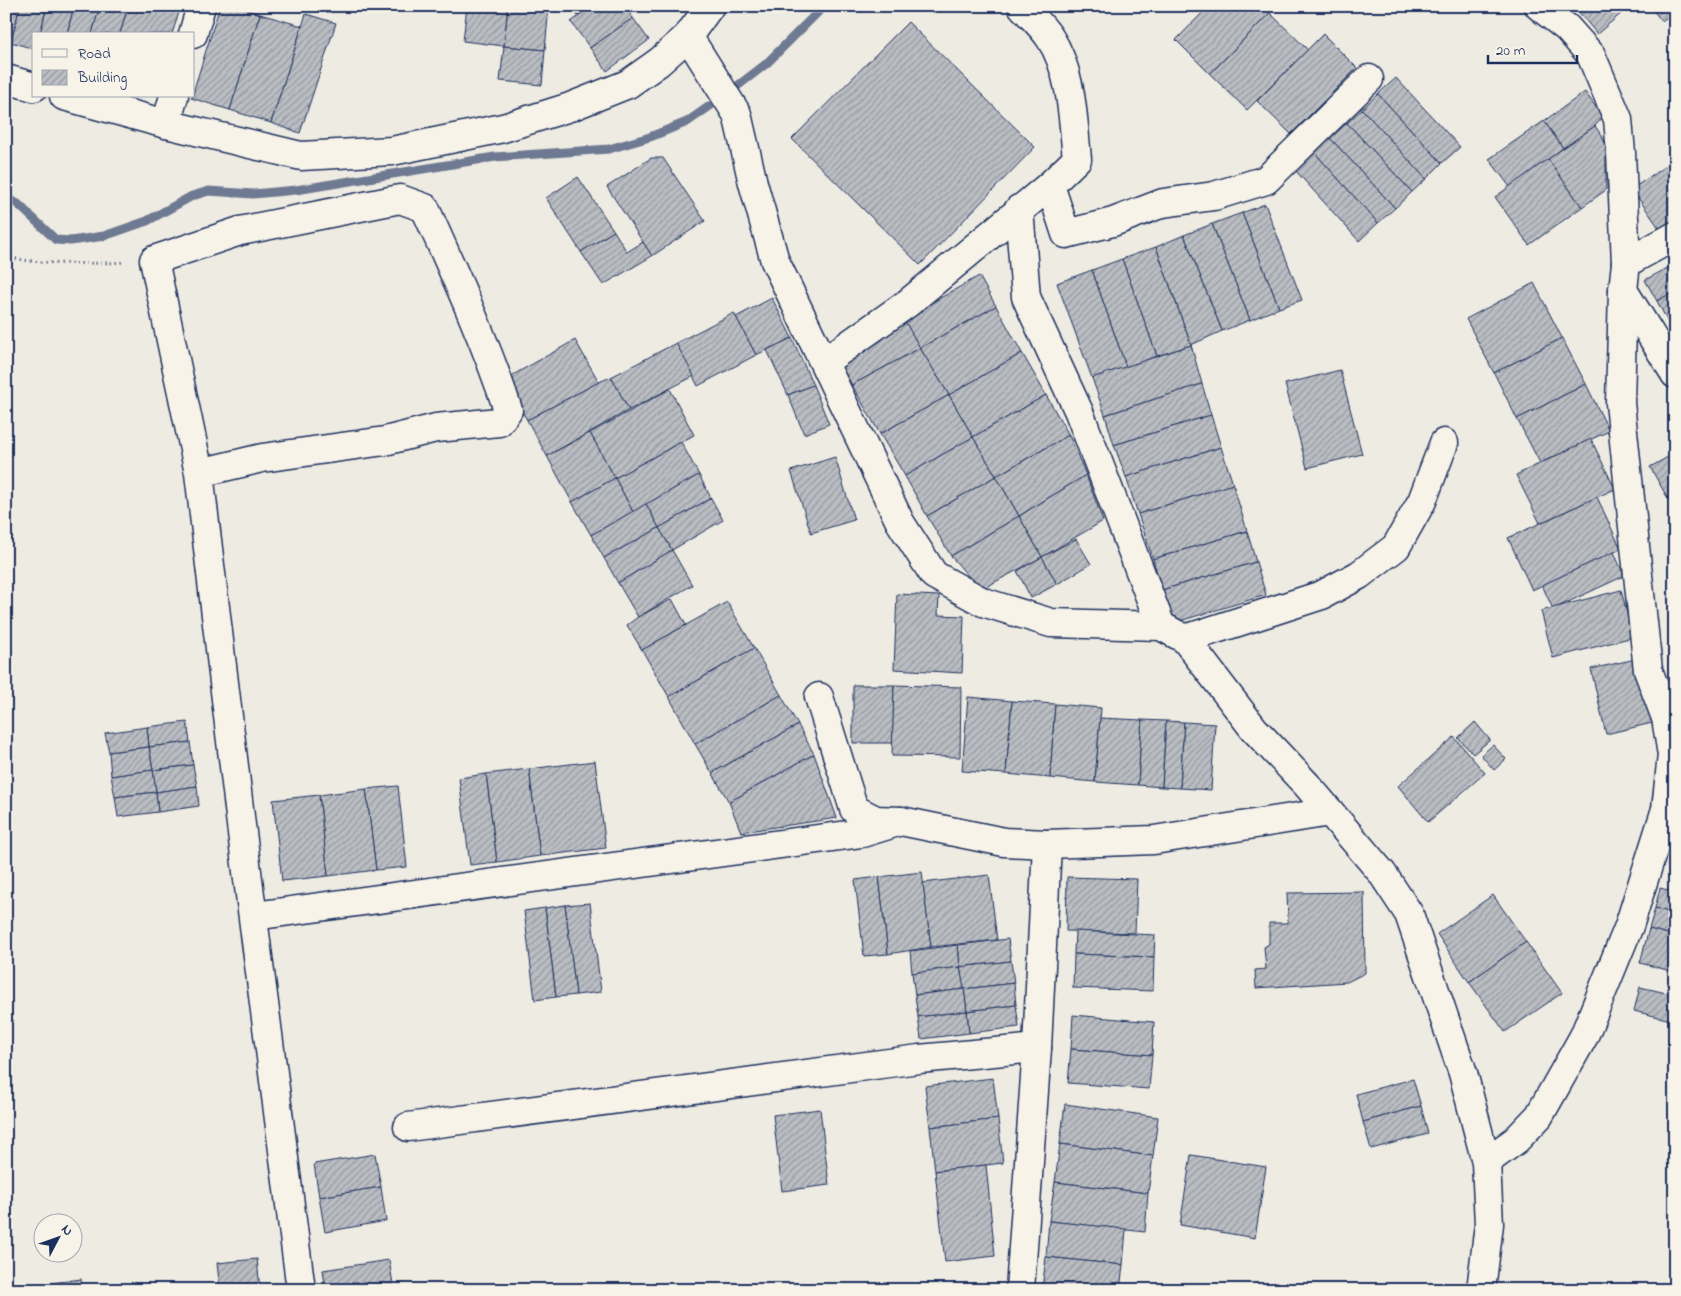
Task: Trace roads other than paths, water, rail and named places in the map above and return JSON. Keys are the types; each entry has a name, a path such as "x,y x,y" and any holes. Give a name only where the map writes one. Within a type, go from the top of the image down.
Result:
{"street":[{"path":"194,32 201,6"},
{"path":"71,98 166,124 301,156 392,151 503,128 570,107 628,84 659,62 688,36 710,6"},
{"path":"824,362 908,302 1050,185 1077,159 1072,107 1061,59 1050,37 1022,6"},
{"path":"1486,1162 1516,1140 1539,1116 1584,1036 1667,833 1666,809 1672,755 1666,718 1648,670 1620,403 1623,290 1626,263 1618,119 1591,54 1567,28 1539,6"},
{"path":"688,36 737,114 753,183 775,261 900,522 934,575 983,602 1051,623 1161,626 1185,640 1254,729 1307,785 1382,873 1409,914 1463,1073 1486,1162 1489,1224 1481,1290"},
{"path":"6,79 32,86"},
{"path":"1050,185 1066,234 1113,222 1162,203 1214,196 1266,180 1369,79"},
{"path":"166,124 173,98"},
{"path":"199,473 262,458 385,441 436,428 499,422 508,410 483,338 425,208 400,199 240,231 154,260 199,473 241,824 301,1290"},
{"path":"1019,209 1026,298 1082,420 1161,626"},
{"path":"1626,263 1675,236"},
{"path":"1623,290 1675,374"},
{"path":"1185,640 1322,595 1359,575 1396,547 1422,501 1444,443"},
{"path":"819,696 854,809 876,820 901,821 1004,842 1046,844 1154,840 1330,812"},
{"path":"254,916 862,833 901,821"},
{"path":"1020,1290 1037,1048 1046,844"},
{"path":"408,1127 919,1060 1037,1048"}],"waterway":[{"path":"6,198 18,204 56,240 71,241 104,236 147,221 192,196 209,191 253,194 296,190 495,157 609,149 650,137 687,122 766,64 824,6"}]}
